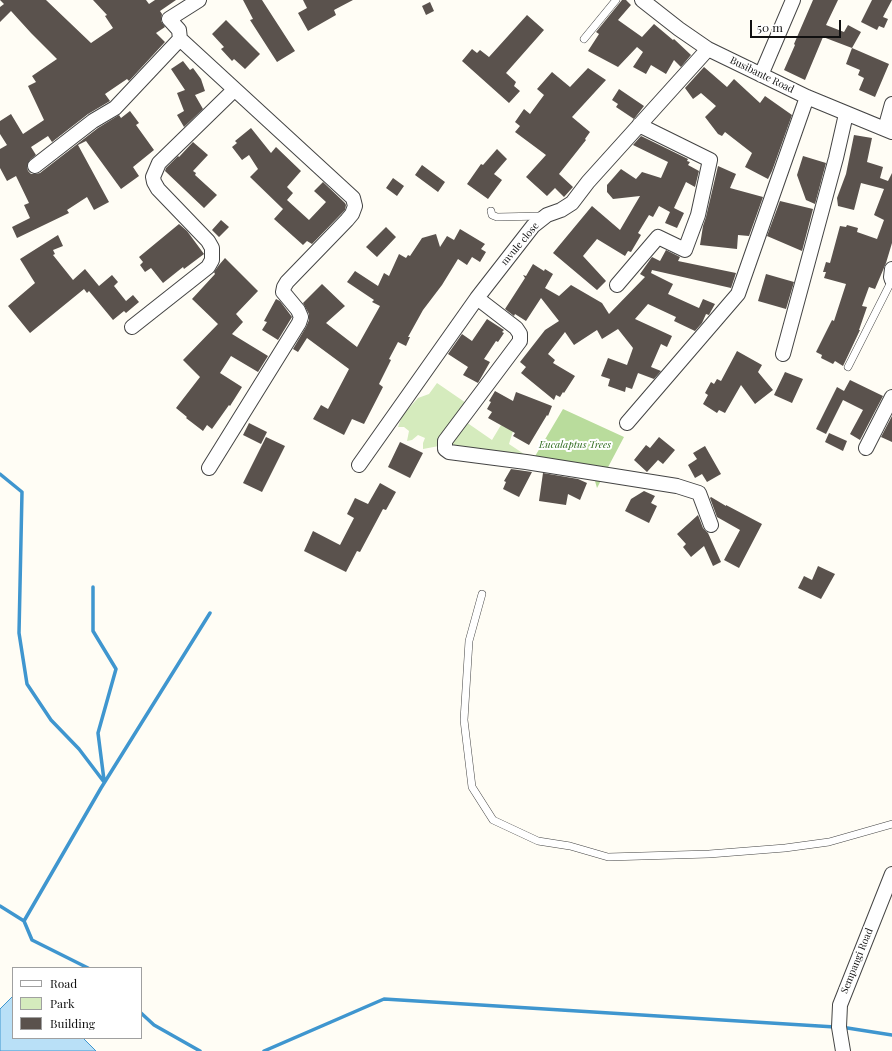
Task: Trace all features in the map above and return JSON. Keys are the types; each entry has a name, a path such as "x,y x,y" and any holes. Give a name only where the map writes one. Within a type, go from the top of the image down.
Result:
{"street":[{"path":"199,0 169,18 179,30 180,39 353,198 354,206 350,217 284,287 283,292 298,310 301,317 299,323 209,468"},
{"name":"Busibante Road","path":"642,0 679,29 708,49 807,97 889,131"},
{"path":"761,75 793,0"},
{"path":"35,166 93,121 115,108 180,39"},
{"name":"mvule close","path":"359,465 477,298 533,226 548,215 561,210 572,202 708,49"},
{"path":"132,327 208,266 212,260 212,248 208,241 158,189 153,177 159,163 234,90"},
{"path":"627,423 738,294 807,97"},
{"path":"889,131 892,104"},
{"path":"783,354 834,166 846,114"},
{"path":"617,285 658,237 685,250 698,215 710,160 639,125"},
{"path":"892,269 892,280"},
{"path":"477,298 516,328 520,334 520,341 445,441 445,449 449,452 526,462 677,486 699,493 711,525"},
{"path":"866,448 892,397"},
{"name":"Sempangi Road","path":"843,1051 839,1027 840,1005 892,874"}],"lane":[{"path":"584,39 616,0"},
{"path":"491,212 492,215 497,217 548,215"},
{"path":"848,367 892,280"},
{"path":"482,594 468,641 464,720 472,786 493,820 538,841 570,846 608,857 709,854 785,848 829,842 892,824"}],"green space":[{"path":"437,383 469,405 439,446 423,449 425,438 418,435 412,440 407,441 409,431 404,427 398,427 402,416 418,398 429,394"},
{"name":"Eucalaptus Trees","path":"563,409 624,437 597,488 592,477 531,463"},
{"path":"466,422 492,440 501,425 513,431 509,444 524,454 522,456 449,445"}],"water":[{"path":"12,997 12,1039 84,1039 96,1051 0,1051 0,1009"}],"building":[{"path":"0,0 46,0 91,43 113,28 105,16 107,15 93,0 146,0 149,4 155,0 176,0 160,11 162,14 161,21 165,27 156,33 165,42 129,81 127,79 105,94 110,101 88,114 52,142 48,136 31,147 36,155 30,160 27,167 31,174 40,173 98,128 119,115 121,118 130,111 139,123 136,125 154,150 133,167 139,176 121,189 86,141 78,145 109,202 94,210 87,197 67,210 69,213 17,238 12,227 30,218 24,205 29,203 16,176 7,181 0,168 0,149 7,145 0,134 0,121 11,114 23,134 44,120 28,86 36,82 32,76 57,59 11,11 0,22 0,7 4,4"},
{"path":"243,0 262,0 295,51 277,62 250,20 253,19"},
{"path":"303,0 353,0 334,10 336,15 308,31 298,13 307,8"},
{"path":"622,0 626,0 631,5 618,20 642,37 654,24 673,40 674,39 691,55 681,67 674,60 666,74 651,65 646,74 633,67 643,52 637,47 618,67 588,51 599,34 596,32"},
{"path":"813,0 838,0 826,25 844,32 848,25 861,32 852,48 823,37 805,80 784,70"},
{"path":"872,0 892,0 883,17 888,19 884,28 879,26 877,30 861,22"},
{"path":"430,2 434,11 426,15 422,6"},
{"path":"527,15 544,30 506,73 516,82 514,86 520,91 509,103 462,61 472,49 477,53 480,50 489,57"},
{"path":"226,20 260,54 245,69 234,59 232,61 221,49 224,47 212,34"},
{"path":"852,48 889,64 875,97 859,90 864,78 858,75 860,70 846,64"},
{"path":"183,61 190,70 193,68 201,79 205,91 195,95 203,109 184,127 177,115 184,111 177,93 185,90 171,69"},
{"path":"704,67 727,87 734,79 760,103 765,96 792,115 768,179 745,167 752,153 725,132 722,136 718,134 705,117 716,106 701,93 693,99 685,88"},
{"path":"588,68 606,80 572,117 590,132 585,139 586,140 559,174 573,187 564,197 555,188 547,196 526,177 546,155 515,132 520,126 515,122 524,109 530,114 544,95 537,89 552,72 570,87"},
{"path":"619,89 644,106 634,119 616,107 618,104 612,100"},
{"path":"251,128 271,153 276,147 301,171 287,187 293,193 287,200 309,220 326,202 314,191 323,182 345,203 345,210 312,244 307,241 303,245 274,219 283,209 250,177 258,169 249,155 242,160 232,147 237,143 235,141"},
{"path":"854,135 872,138 867,162 883,167 880,178 888,181 892,173 892,243 886,263 875,289 869,287 862,306 867,307 860,330 843,366 835,361 833,364 821,358 822,355 816,352 832,320 834,321 846,284 824,278 826,272 823,272 826,262 830,263 840,226 846,227 847,225 858,228 857,232 877,239 884,220 874,215 884,189 861,183 854,210 838,206 837,198 846,174"},
{"path":"641,136 688,159 687,161 690,162 688,165 699,171 695,187 686,182 674,208 684,213 677,228 665,223 670,212 659,206 653,217 649,215 638,233 641,235 631,252 628,251 625,256 597,239 583,256 606,281 597,290 553,253 592,206 620,230 640,196 613,199 607,192 607,185 621,169 636,179 642,172 661,178 668,162 633,145"},
{"path":"193,142 208,155 193,171 196,173 195,175 217,195 204,208 165,171 166,168"},
{"path":"497,149 507,159 494,174 502,180 488,199 467,184 481,164 483,165"},
{"path":"803,156 826,163 815,204 806,200 797,175"},
{"path":"422,165 445,182 438,192 415,175"},
{"path":"718,166 736,174 730,188 763,197 749,236 738,235 737,249 700,245 703,226"},
{"path":"393,178 404,186 397,196 386,188"},
{"path":"780,201 813,209 802,251 767,236"},
{"path":"221,220 229,227 219,237 212,230"},
{"path":"179,224 187,231 204,254 184,269 183,267 163,283 151,268 145,272 140,265 143,262 139,257"},
{"path":"386,227 396,237 377,257 366,247"},
{"path":"460,229 485,244 481,249 486,252 480,262 472,257 467,265 458,259 442,285 423,310 408,337 410,337 406,346 398,342 379,384 383,387 364,424 352,419 344,435 313,419 321,405 328,409 349,369 307,338 298,352 293,349 309,320 309,314 303,303 322,284 345,306 326,323 357,347 380,306 372,302 374,300 347,282 355,271 378,286 384,273 389,276 399,254 406,258 408,255 410,256 422,238 436,234 440,247 447,236 454,240"},
{"path":"58,235 63,246 53,250 55,254 53,255 73,280 85,269 99,286 112,275 118,282 114,286 126,301 133,295 139,302 126,313 124,311 113,320 89,291 87,293 84,289 30,333 8,306 35,283 20,259"},
{"path":"666,250 680,257 678,261 736,273 731,288 652,270 651,273 673,284 668,294 699,308 703,299 715,304 709,315 706,314 702,323 695,331 674,321 676,317 648,304 635,319 672,336 667,347 661,344 651,367 661,371 654,379 638,373 632,389 626,387 625,392 608,386 610,379 601,376 608,358 627,365 633,348 618,329 602,339 597,330 574,345 565,332 548,354 555,360 553,363 575,376 564,393 563,392 560,397 556,395 554,400 521,373 526,367 520,362 545,330 559,321 541,298 526,321 515,314 514,316 505,309 525,278 523,275 526,276 533,264 544,271 545,269 553,274 545,288 559,296 571,285 602,303 609,314 645,277 640,274 652,257 660,261"},
{"path":"225,258 258,291 236,314 243,322 232,334 268,356 258,372 231,356 220,373 242,387 230,406 229,405 212,429 207,425 203,431 176,408 200,377 183,360 218,324 192,299 215,274 214,272"},
{"path":"766,274 794,282 786,309 758,301"},
{"path":"276,299 280,301 292,317 278,340 262,330 267,322 264,321"},
{"path":"487,319 504,330 502,332 504,333 498,342 496,341 484,359 490,362 478,383 463,375 468,367 448,354 462,334 472,341"},
{"path":"737,351 762,365 758,372 773,390 755,404 741,385 725,413 719,410 717,413 703,404 708,395 705,393 711,382 714,384 717,379 721,381"},
{"path":"785,372 803,379 792,403 774,395"},
{"path":"850,380 883,396 860,440 850,434 863,410 843,400 826,434 816,429 837,387 844,391"},
{"path":"495,391 513,401 516,392 552,406 548,416 547,415 529,445 513,436 515,433 488,418 492,412 487,409 491,402 489,401"},
{"path":"892,416 892,442 881,437"},
{"path":"249,423 267,432 261,444 243,435"},
{"path":"829,433 847,441 843,451 825,442"},
{"path":"266,437 285,446 262,492 243,483"},
{"path":"659,437 675,450 663,464 658,460 647,472 634,460 646,445 650,448"},
{"path":"400,442 423,453 410,478 388,467"},
{"path":"705,446 721,474 707,482 702,474 695,478 688,465 697,459 693,453"},
{"path":"511,469 532,472 519,497 503,489 506,482 504,481"},
{"path":"543,473 578,479 587,483 580,500 568,494 566,505 539,501"},
{"path":"380,483 396,492 386,510 383,509 360,552 357,551 346,572 304,551 313,531 340,545 354,518 347,514 355,498 368,504"},
{"path":"644,491 655,496 651,503 657,506 649,523 625,511 631,499"},
{"path":"711,497 762,524 739,568 724,560 740,530 717,517 710,498"},
{"path":"698,515 703,528 708,533 721,562 713,566 704,546 691,557 683,547 686,544 677,534"},
{"path":"818,566 835,574 821,599 798,588 804,576 812,580"}],"waterway":[{"path":"0,474 22,492 19,633 27,684 51,720 79,749 104,782"},
{"path":"93,587 93,631 116,669 98,733 104,780"},
{"path":"24,921 101,788 210,613"},
{"path":"0,906 24,921 32,940 86,967"},
{"path":"264,1051 384,999 835,1027"},
{"path":"142,1014 154,1025 200,1051"},
{"path":"841,1027 892,1035"}]}
